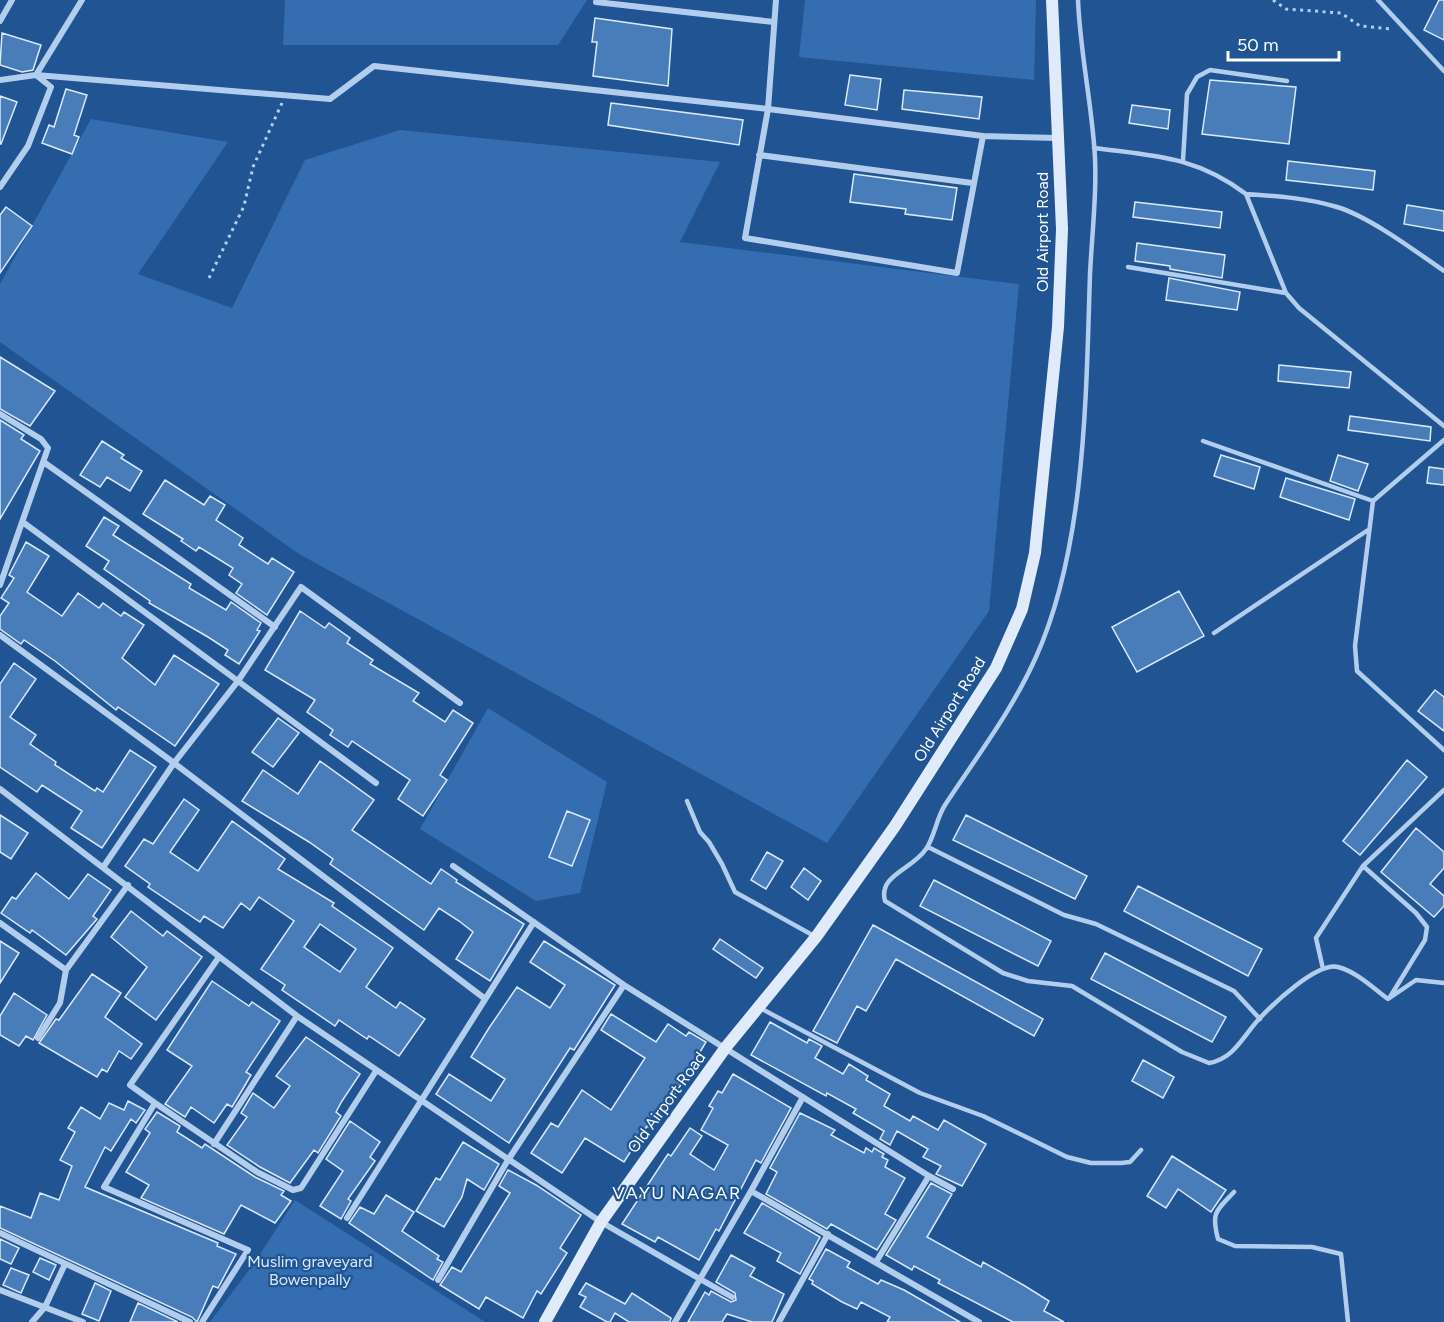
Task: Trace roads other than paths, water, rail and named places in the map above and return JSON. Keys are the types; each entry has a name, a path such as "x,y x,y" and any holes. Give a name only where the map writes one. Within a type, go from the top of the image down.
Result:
{"main road":[{"name":"Old Airport Road","path":"545,1322 601,1222 726,1047 816,937 895,826 996,668 1022,609 1035,553 1058,327 1062,229 1052,0"}],"street":[{"path":"0,21 12,0"},
{"path":"36,75 82,0"},
{"path":"776,0 768,109 745,238 957,273 972,183 983,136"},
{"path":"596,2 774,22"},
{"path":"0,80 36,75 330,99 374,66 768,109 983,136 1057,138"},
{"path":"0,187 28,146 51,87 36,75"},
{"path":"759,155 972,183"},
{"path":"0,414 41,439 48,448 24,523 0,585"},
{"path":"45,463 275,627"},
{"path":"24,523 376,783"},
{"path":"104,866 174,763 238,681 301,587 460,703"},
{"path":"0,635 174,763 484,998"},
{"path":"0,789 104,866 297,1016 376,1071 601,1222 732,1297"},
{"path":"453,866 624,985 953,1189"},
{"path":"38,1038 60,1003 66,970 128,885"},
{"path":"347,1218 534,922"},
{"path":"0,923 66,970"},
{"path":"219,957 130,1085 214,1144 283,1187 292,1190 301,1188 376,1071"},
{"path":"438,1280 508,1160 624,985"},
{"path":"214,1144 297,1016"},
{"path":"675,1322 803,1097"},
{"path":"155,1103 104,1187 248,1250 202,1322"},
{"path":"876,1262 929,1176"},
{"path":"751,1191 979,1322"},
{"path":"0,1233 190,1322"},
{"path":"779,1322 828,1234"},
{"path":"32,1322 45,1307 65,1264"},
{"path":"0,1290 83,1322"}],"lane":[{"path":"1078,0 1079,31 1094,148 1087,382 1073,527 1062,584 1036,658 1001,724 944,807 928,847 912,866 886,882 883,892 885,901 1003,973 1028,981 1072,986 1182,1052 1209,1063 1231,1054 1260,1018 1291,992 1303,978 1323,969 1335,966 1352,973 1389,999"},
{"path":"1378,0 1444,71"},
{"path":"1183,160 1187,94 1197,77 1210,70 1287,81"},
{"path":"1094,148 1183,160 1216,175 1246,194 1288,196 1339,208 1396,238 1444,271"},
{"path":"1246,194 1286,293 1299,308 1444,426"},
{"path":"1128,267 1286,293"},
{"path":"1444,440 1373,501 1355,646 1357,671 1444,750"},
{"path":"1203,441 1373,501"},
{"path":"1214,633 1368,530"},
{"path":"1323,969 1316,938 1363,866 1444,790"},
{"path":"687,801 700,832 713,849 735,892 816,937"},
{"path":"928,847 1064,915 1096,924 1234,991 1260,1018"},
{"path":"1363,866 1416,913 1427,927 1425,940 1389,999"},
{"path":"1389,999 1416,980 1444,983"},
{"path":"760,1008 827,1046 929,1097 984,1116 1078,1161 1130,1162 1142,1150"},
{"path":"1234,1192 1215,1212 1213,1221 1218,1239 1235,1246 1312,1247 1341,1254 1348,1322"}],"district":[{"name":"VAYU NAGAR","path":"677,1193"}],"park label":[{"name":"Muslim graveyard Bowenpally","path":"310,1270"}]}
